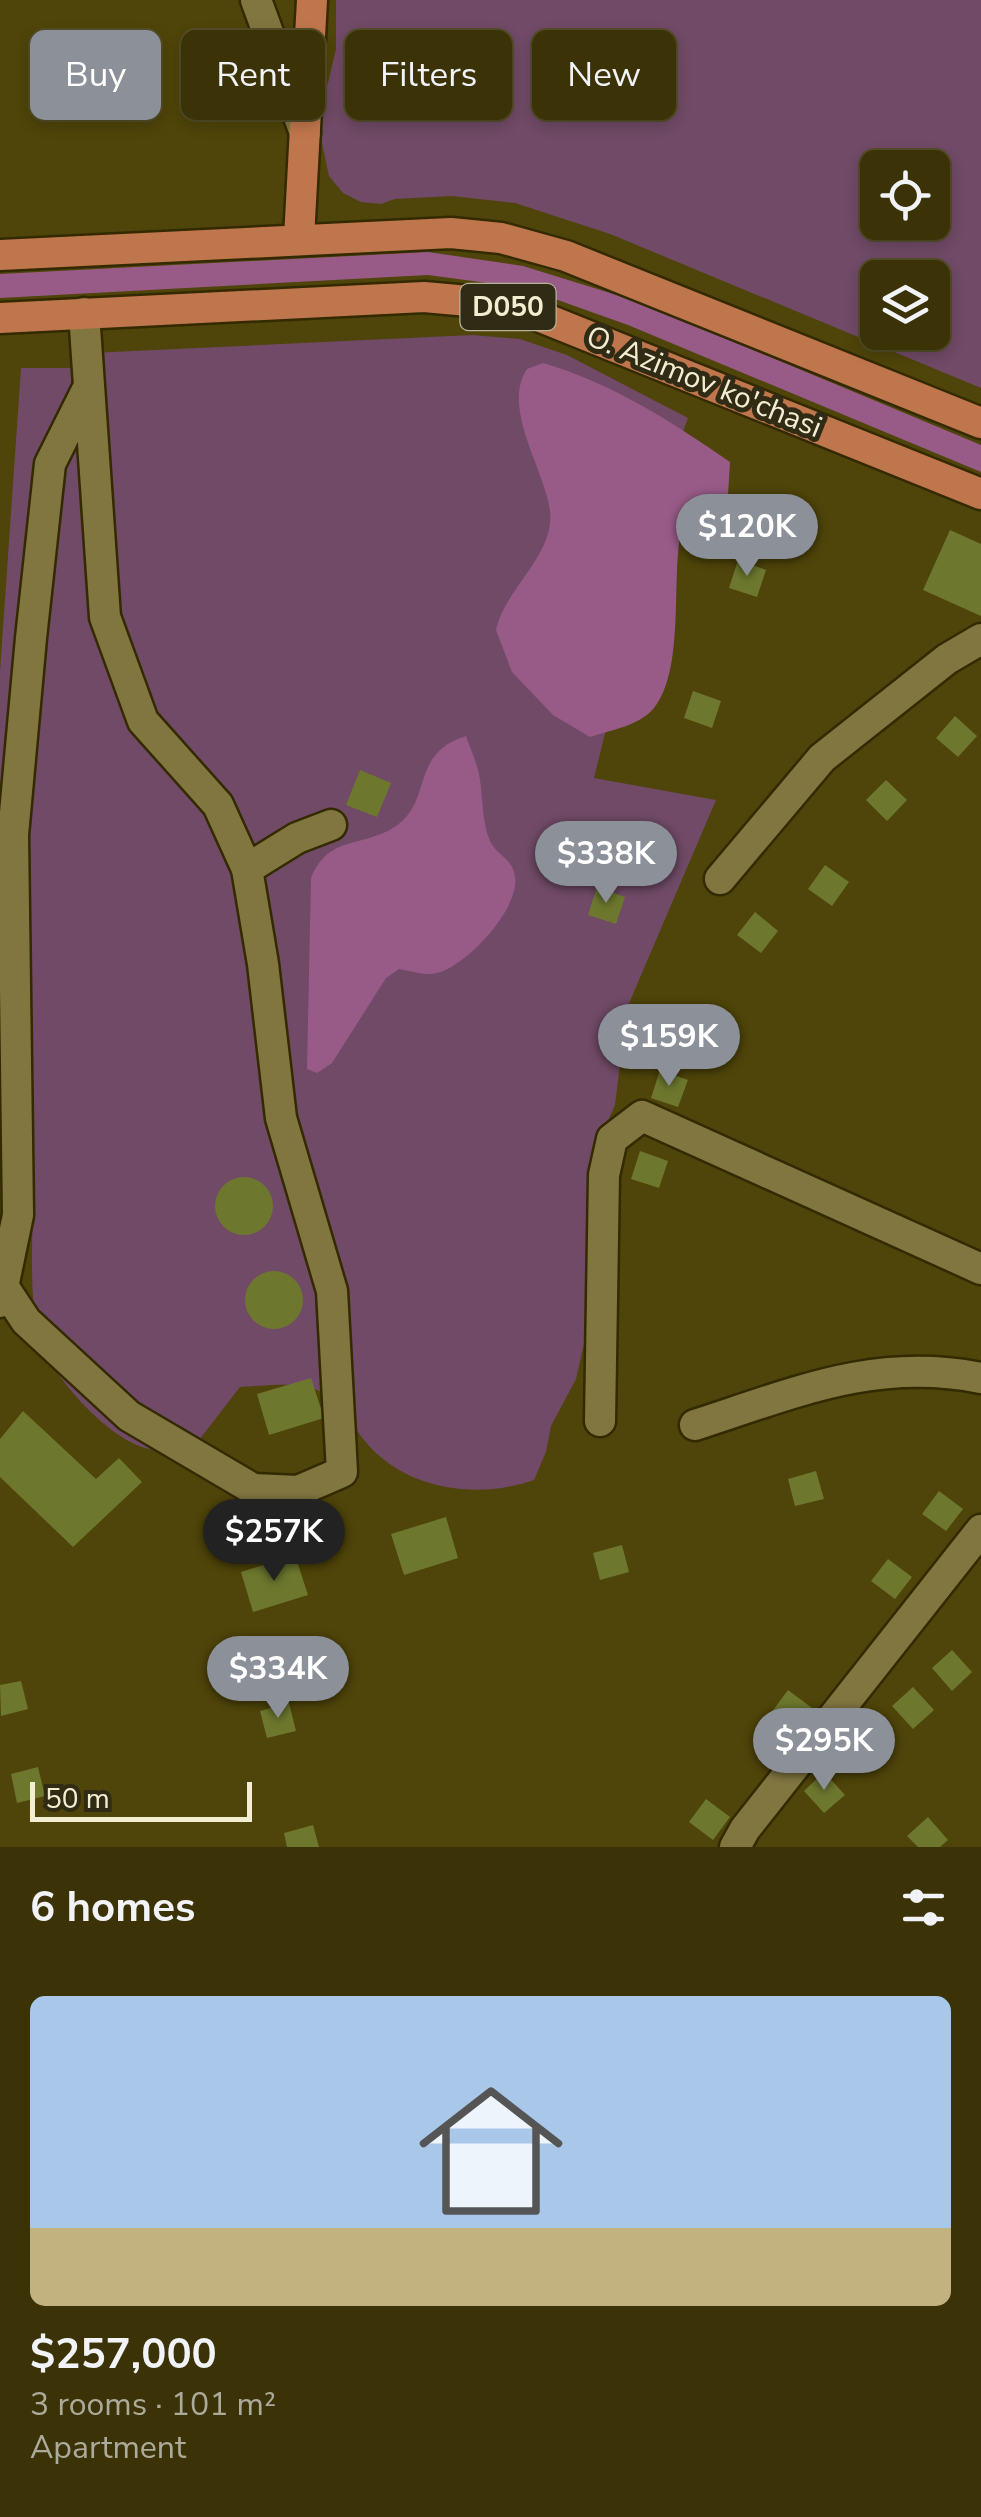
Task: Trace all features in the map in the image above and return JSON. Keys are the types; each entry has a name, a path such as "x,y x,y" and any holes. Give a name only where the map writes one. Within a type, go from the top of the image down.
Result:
{"main road":[{"path":"299,238 312,0"},
{"name":"D050","path":"0,255 299,238 452,233 500,238 566,256 981,423"},
{"name":"O. Azimov ko'chasi","path":"0,318 406,297 491,303 526,310 981,494"}],"street":[{"path":"256,0 306,133"},
{"path":"84,314 105,617 143,721 218,805 247,869 263,964 281,1118 332,1291 342,1472 298,1492 253,1489 129,1416 2,1294 18,1216 13,835 27,678 50,464 87,389"},
{"path":"720,878 822,758 947,659 981,640"},
{"path":"247,869 297,838 330,826"},
{"path":"600,1421 604,1175 612,1139 642,1116 981,1269"},
{"path":"695,1425 848,1376 943,1370 981,1378"},
{"path":"735,1847 744,1829 981,1530"}],"shaded area":[{"path":"336,0 981,0 981,388 889,350 950,350 950,260 860,260 860,338 610,234 515,203 452,196 395,199 381,204 361,202 343,193 329,176 320,134 321,120 325,120 325,95 336,49"},
{"path":"428,252 523,266 636,301 981,445 981,472 628,325 524,288 428,275 0,298 0,274"},
{"path":"472,335 520,339 567,355 688,418 672,462 594,778 716,800 627,1008 615,1105 595,1150 588,1326 576,1379 551,1426 546,1452 534,1480 512,1486 466,1489 420,1480 380,1457 334,1401 317,1390 300,1386 240,1387 196,1444 162,1450 141,1447 108,1427 76,1397 44,1351 33,1298 33,1196 0,1193 0,671 21,368 72,368 91,353"},
{"path":"543,363 617,393 664,418 730,462 728,495 694,519 680,537 673,650 663,692 654,708 641,719 590,737 553,715 512,672 496,630 509,600 545,542 549,527 547,495 527,439 519,402 520,385 527,369"},
{"path":"466,736 479,774 487,834 514,871 509,905 476,948 449,968 428,974 399,969 386,978 332,1063 317,1073 307,1069 311,878 318,864 336,849 381,834 406,817 436,754"}],"building":[{"path":"754,496 782,505 773,533 745,523"},
{"path":"950,530 981,544 981,616 923,590"},
{"path":"738,560 766,570 757,597 729,588"},
{"path":"693,691 721,701 712,728 684,718"},
{"path":"955,716 977,736 958,757 936,738"},
{"path":"360,770 391,783 377,817 346,805"},
{"path":"886,780 907,800 887,821 866,800"},
{"path":"825,865 849,882 832,906 808,889"},
{"path":"597,887 625,897 616,924 588,915"},
{"path":"755,912 778,931 761,953 737,935"},
{"path":"660,1070 688,1080 678,1107 651,1098"},
{"path":"640,1151 668,1161 659,1188 631,1179"},
{"path":"244,1177 264,1186 273,1206 264,1226 244,1235 224,1226 215,1206 224,1186"},
{"path":"274,1271 294,1280 303,1300 294,1320 274,1329 254,1320 245,1300 254,1280"},
{"path":"311,1378 324,1418 269,1435 257,1394"},
{"path":"23,1411 96,1479 119,1458 142,1482 73,1547 0,1477 0,1439"},
{"path":"816,1471 824,1499 795,1506 788,1479"},
{"path":"939,1491 963,1509 946,1531 922,1514"},
{"path":"446,1517 458,1558 404,1575 391,1534"},
{"path":"622,1545 629,1572 600,1580 593,1553"},
{"path":"295,1555 308,1595 253,1612 241,1572"},
{"path":"888,1559 912,1577 895,1599 871,1581"},
{"path":"952,1650 972,1672 952,1691 932,1668"},
{"path":"21,1681 28,1709 1,1716 0,1685"},
{"path":"913,1687 934,1710 913,1729 892,1706"},
{"path":"788,1690 812,1708 795,1730 771,1713"},
{"path":"289,1703 296,1731 267,1738 260,1711"},
{"path":"868,1731 888,1754 868,1773 848,1750"},
{"path":"38,1767 45,1796 17,1803 11,1774"},
{"path":"824,1772 845,1795 824,1813 804,1791"},
{"path":"706,1799 730,1817 713,1840 689,1822"},
{"path":"928,1817 948,1840 940,1847 918,1847 907,1836"},
{"path":"313,1825 319,1847 287,1847 284,1833"}]}
